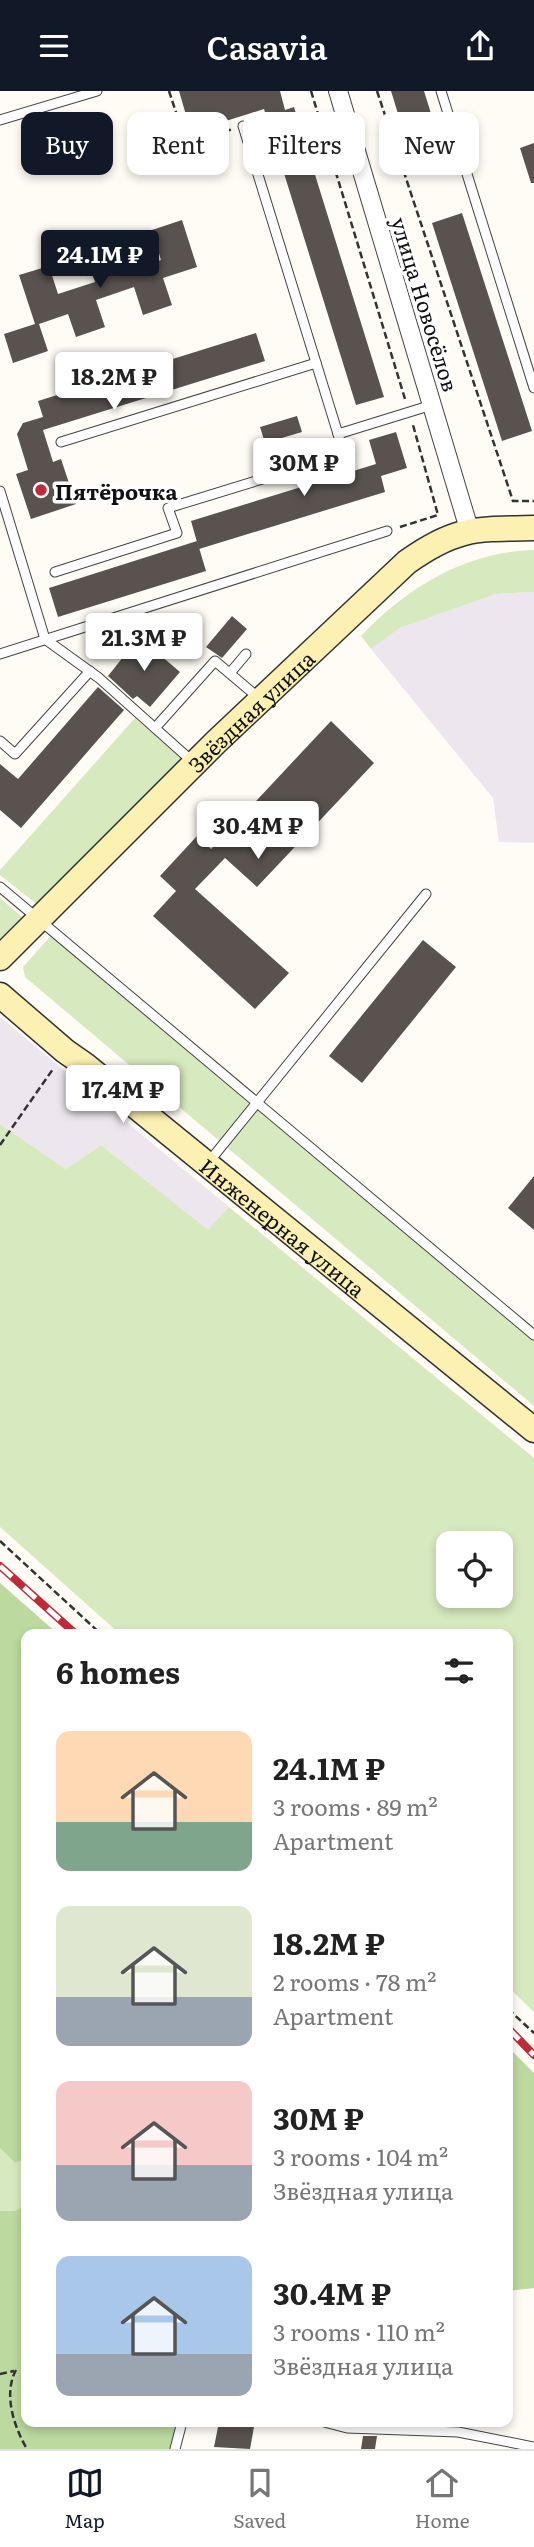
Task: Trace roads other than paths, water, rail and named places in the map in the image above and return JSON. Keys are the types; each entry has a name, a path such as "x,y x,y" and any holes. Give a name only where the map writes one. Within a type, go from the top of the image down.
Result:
{"street":[{"name":"улица Новосёлов","path":"338,91 469,529"},
{"name":"Звёздная улица","path":"0,958 195,764 407,562 437,541 469,529 534,528"},
{"name":"Инженерная улица","path":"0,995 65,1052 534,1430"}],"lane":[{"path":"0,120 97,91"},
{"path":"441,91 534,388"},
{"path":"55,572 177,533 168,508 344,454 258,175"},
{"path":"61,442 316,363"},
{"path":"338,434 432,405"},
{"path":"0,491 45,639 90,671 195,764"},
{"path":"0,654 387,531"},
{"path":"230,673 246,654"},
{"path":"155,728 215,661 261,700"},
{"path":"0,741 15,754 90,671"},
{"path":"0,887 534,1335"},
{"path":"206,1164 426,894"},
{"path":"175,2449 181,2427"},
{"path":"343,2427 458,2432 534,2447"}],"railway":[{"path":"0,1566 70,1629"},
{"path":"513,2033 534,2055"}],"place":[{"name":"Пятёрочка","path":"41,490"}]}
